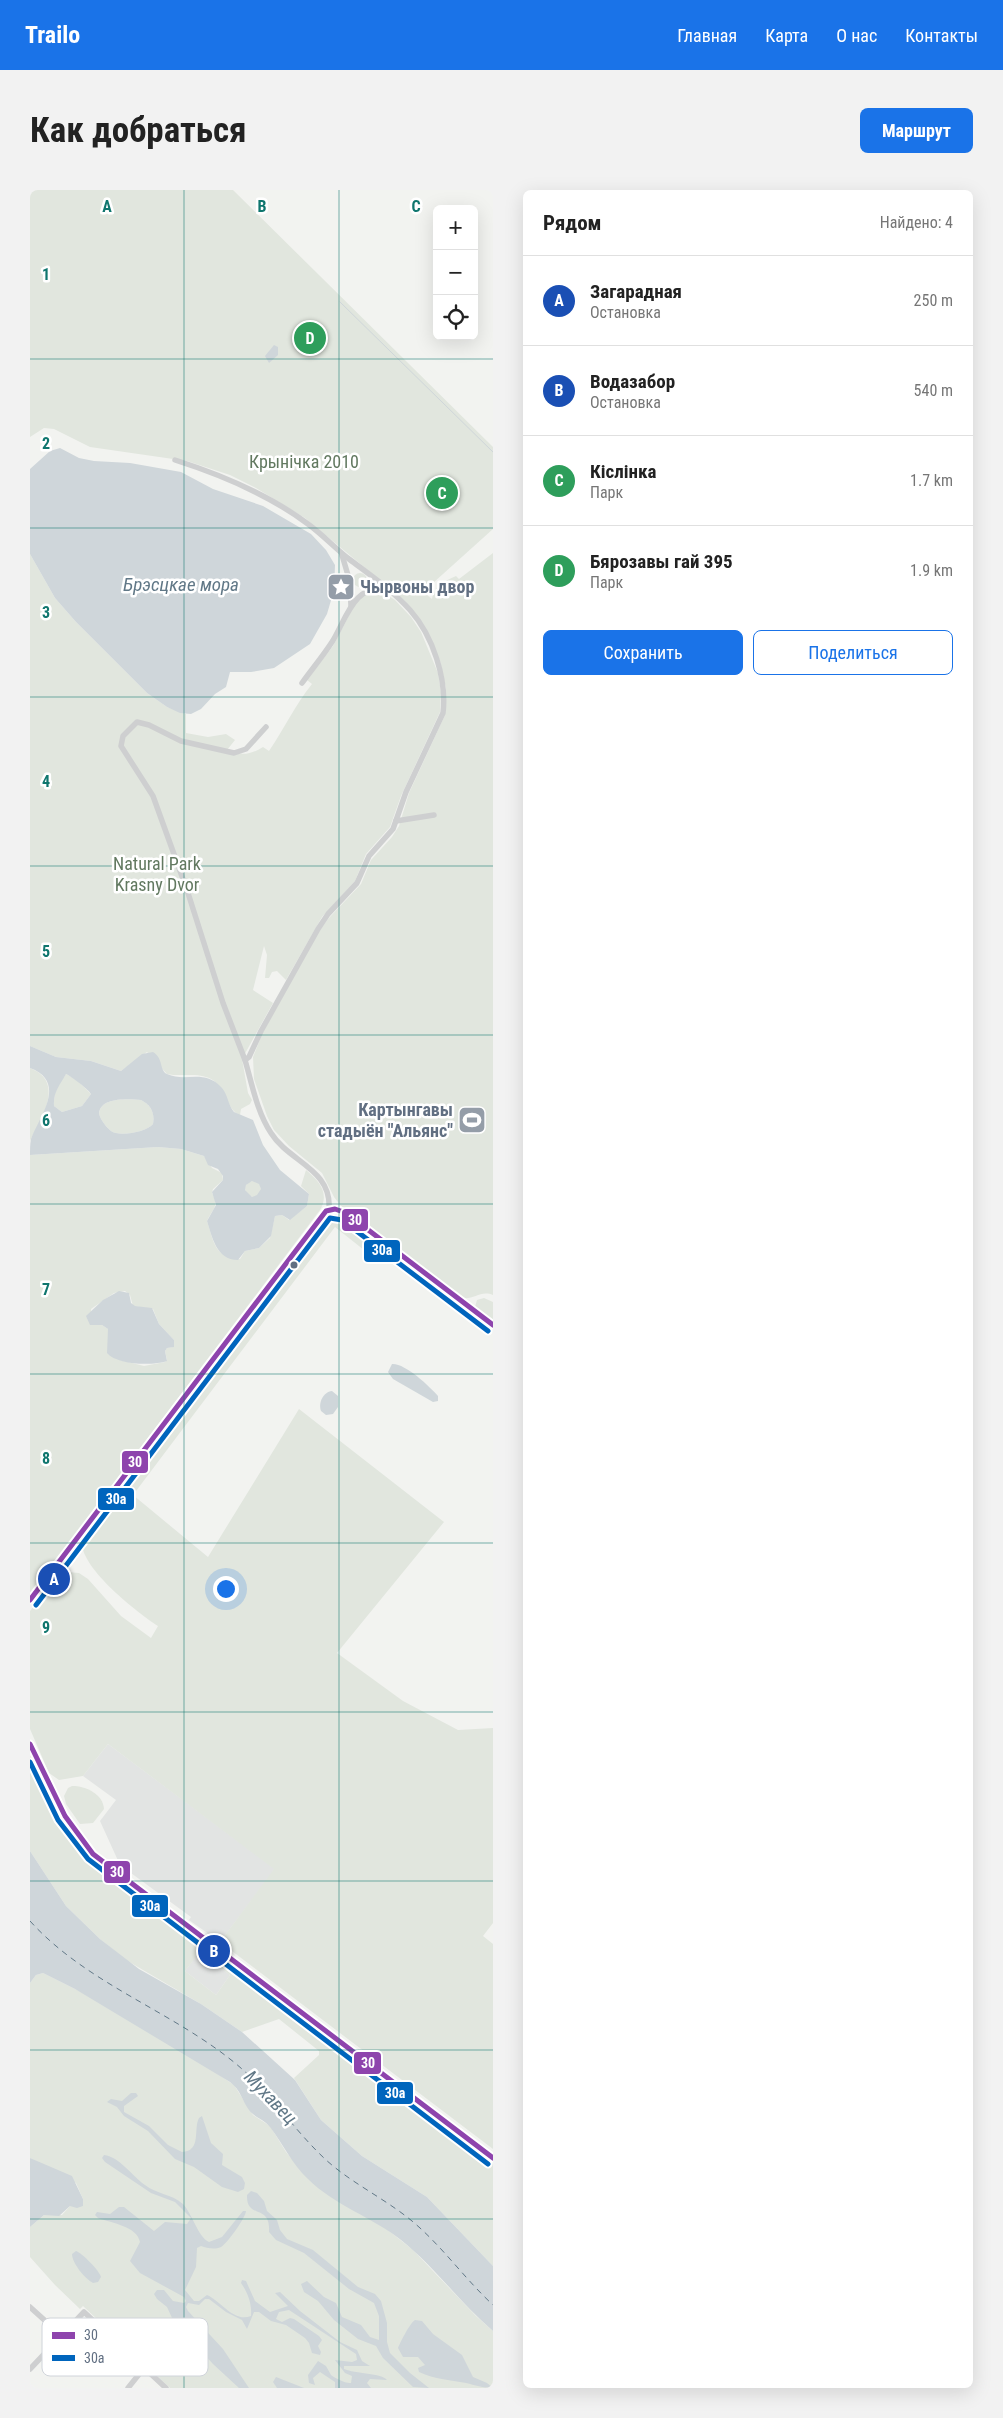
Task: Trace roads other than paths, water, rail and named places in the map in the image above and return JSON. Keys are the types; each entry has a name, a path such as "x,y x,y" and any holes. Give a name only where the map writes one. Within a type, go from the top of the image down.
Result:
{"street":[{"path":"175,460 225,477 263,496 309,525 410,610 426,634 438,664 444,701 440,723 406,792 390,834 369,856 358,883 328,914 318,929 268,1017 249,1057 245,1060"},
{"path":"339,550 348,571 351,606"},
{"path":"302,682 334,639 351,606 358,597 374,589 391,593"},
{"path":"266,727 246,749 234,753 181,741 149,724 137,722 123,736 121,746 153,796 188,894 223,1004 245,1060 260,1112 268,1128 282,1146 318,1175 328,1191 329,1210"},
{"path":"396,821 434,816"},
{"path":"30,1600 315,1223 329,1210 338,1209 346,1213 493,1325"},
{"path":"30,1744 62,1810 81,1842 92,1854 493,2158"},
{"path":"30,2307 42,2318"},
{"path":"78,2318 84,2312 90,2318"},
{"path":"30,2369 42,2356"},
{"path":"128,2388 138,2376"},
{"path":"153,2376 166,2388"}],"water":[{"path":"274,345 278,347 278,355 269,363 265,356"},
{"name":"Брэсцкае мора","path":"60,448 79,458 94,461 130,463 181,472 213,489 263,506 311,534 326,550 335,565 334,590 327,614 310,644 274,668 251,672 230,672 226,687 215,694 201,709 191,714 180,713 167,707 147,693 76,622 55,598 30,554 30,469 50,451"},
{"path":"30,1046 56,1057 91,1061 121,1071 142,1054 153,1052 159,1058 163,1070 167,1074 181,1077 202,1077 215,1082 226,1094 234,1112 253,1120 263,1145 280,1170 309,1194 307,1206 290,1220 282,1215 275,1216 271,1236 259,1248 245,1251 238,1260 231,1259 220,1252 216,1246 207,1221 216,1205 212,1192 223,1180 223,1176 218,1169 208,1165 204,1156 181,1149 158,1147 30,1155 31,1139 44,1111 49,1091 47,1082 41,1074 30,1068","holes":["66,1074 80,1083 91,1094 82,1106 62,1112 54,1106 54,1101 57,1089","141,1100 147,1104 152,1110 153,1124 150,1127 133,1133 120,1134 111,1131 99,1114 101,1108 109,1102","252,1181 259,1184 261,1189 257,1195 252,1197 245,1190 246,1185"]},
{"path":"119,1291 129,1293 131,1303 135,1306 152,1308 159,1324 174,1340 174,1347 167,1348 165,1351 167,1361 153,1364 126,1362 118,1360 107,1353 108,1329 102,1325 90,1325 86,1316 103,1300"},
{"path":"392,1364 403,1367 416,1376 438,1396 438,1401 433,1402 393,1379 388,1372"},
{"path":"332,1391 338,1396 338,1407 333,1414 326,1415 321,1411 321,1401 326,1393"},
{"name":"Мухавец","path":"30,1851 66,1906 100,1939 139,1969 201,2004 242,2032 295,2080 321,2120 362,2156 427,2197 493,2266 493,2331 401,2240 378,2224 341,2204 308,2179 292,2160 270,2127 251,2113 237,2088 230,2082 75,1989 43,1973 36,1975 30,1983"},
{"path":"131,2093 136,2093 138,2096 124,2106 124,2112 149,2126 168,2145 182,2152 188,2151 195,2144 197,2123 202,2116 211,2143 223,2154 222,2165 242,2177 245,2183 244,2189 238,2192 222,2187 194,2167 175,2159 148,2131 124,2116 117,2107 107,2102 111,2099 122,2101"},
{"path":"104,2155 110,2156 121,2163 149,2188 174,2198 183,2204 199,2231 209,2242 222,2237 243,2211 246,2211 236,2230 221,2247 213,2249 201,2246 197,2248 196,2267 185,2290 194,2301 199,2301 207,2295 233,2314 245,2317 251,2316 251,2307 248,2295 241,2283 242,2280 246,2281 255,2301 270,2312 288,2306 275,2293 280,2292 300,2311 340,2342 357,2350 362,2361 370,2366 344,2366 344,2369 380,2376 387,2380 370,2379 367,2383 371,2388 335,2388 335,2382 320,2372 313,2378 315,2385 309,2383 308,2375 318,2361 326,2366 331,2375 344,2382 351,2383 352,2376 345,2373 335,2360 352,2362 357,2360 356,2354 289,2310 279,2312 276,2319 282,2322 290,2318 294,2319 319,2336 322,2340 318,2346 321,2352 320,2355 312,2353 309,2343 305,2338 286,2325 271,2321 259,2312 254,2312 247,2329 242,2320 226,2312 209,2299 205,2299 199,2305 188,2303 186,2307 194,2318 172,2318 167,2307 154,2294 157,2290 164,2290 173,2301 184,2303 186,2301 184,2297 140,2273 130,2261 140,2242 134,2232 98,2218 95,2215 97,2212 110,2214 119,2207 124,2207 154,2231 165,2222 187,2224 191,2218 175,2202 151,2193 105,2162 102,2158"},
{"path":"30,2158 72,2176 83,2199 83,2206 77,2208 70,2206 59,2216 44,2215 30,2227"},
{"path":"251,2191 257,2193 264,2201 267,2211 277,2220 280,2230 287,2239 313,2250 358,2287 375,2294 381,2301 387,2323 387,2342 390,2353 410,2373 429,2388 413,2387 383,2358 376,2346 358,2339 334,2320 318,2301 304,2292 301,2284 307,2281 324,2297 336,2303 342,2317 361,2325 370,2337 379,2340 379,2316 374,2303 349,2289 304,2253 276,2240 269,2232 269,2223 263,2214 250,2207 247,2195"},
{"path":"76,2251 86,2258 97,2270 101,2277 98,2282 93,2283 86,2278 74,2262 72,2254"},
{"path":"415,2320 422,2321 433,2334 462,2355 473,2377 493,2388 436,2378 419,2372 418,2368 425,2365 418,2357 403,2357 398,2348 408,2328"},
{"path":"208,2333 223,2349 249,2388 239,2388 208,2358"},
{"path":"276,2377 304,2388 277,2388 273,2382"}],"waterway":[{"path":"340,302 493,452"}],"place":[{"name":"Бярозавы гай 395","path":"310,338"},
{"name":"Кіслінка","path":"442,493"},
{"name":"Чырвоны двор","path":"341,587"},
{"name":"Картынгавы стадыён \"Альянс\"","path":"472,1120"},
{"name":"Загарадная","path":"54,1579"},
{"name":"Водазабор","path":"214,1951"}],"park label":[{"name":"Крынічка 2010","path":"304,462"},
{"name":"Natural Park Krasny Dvor","path":"157,874"}]}
